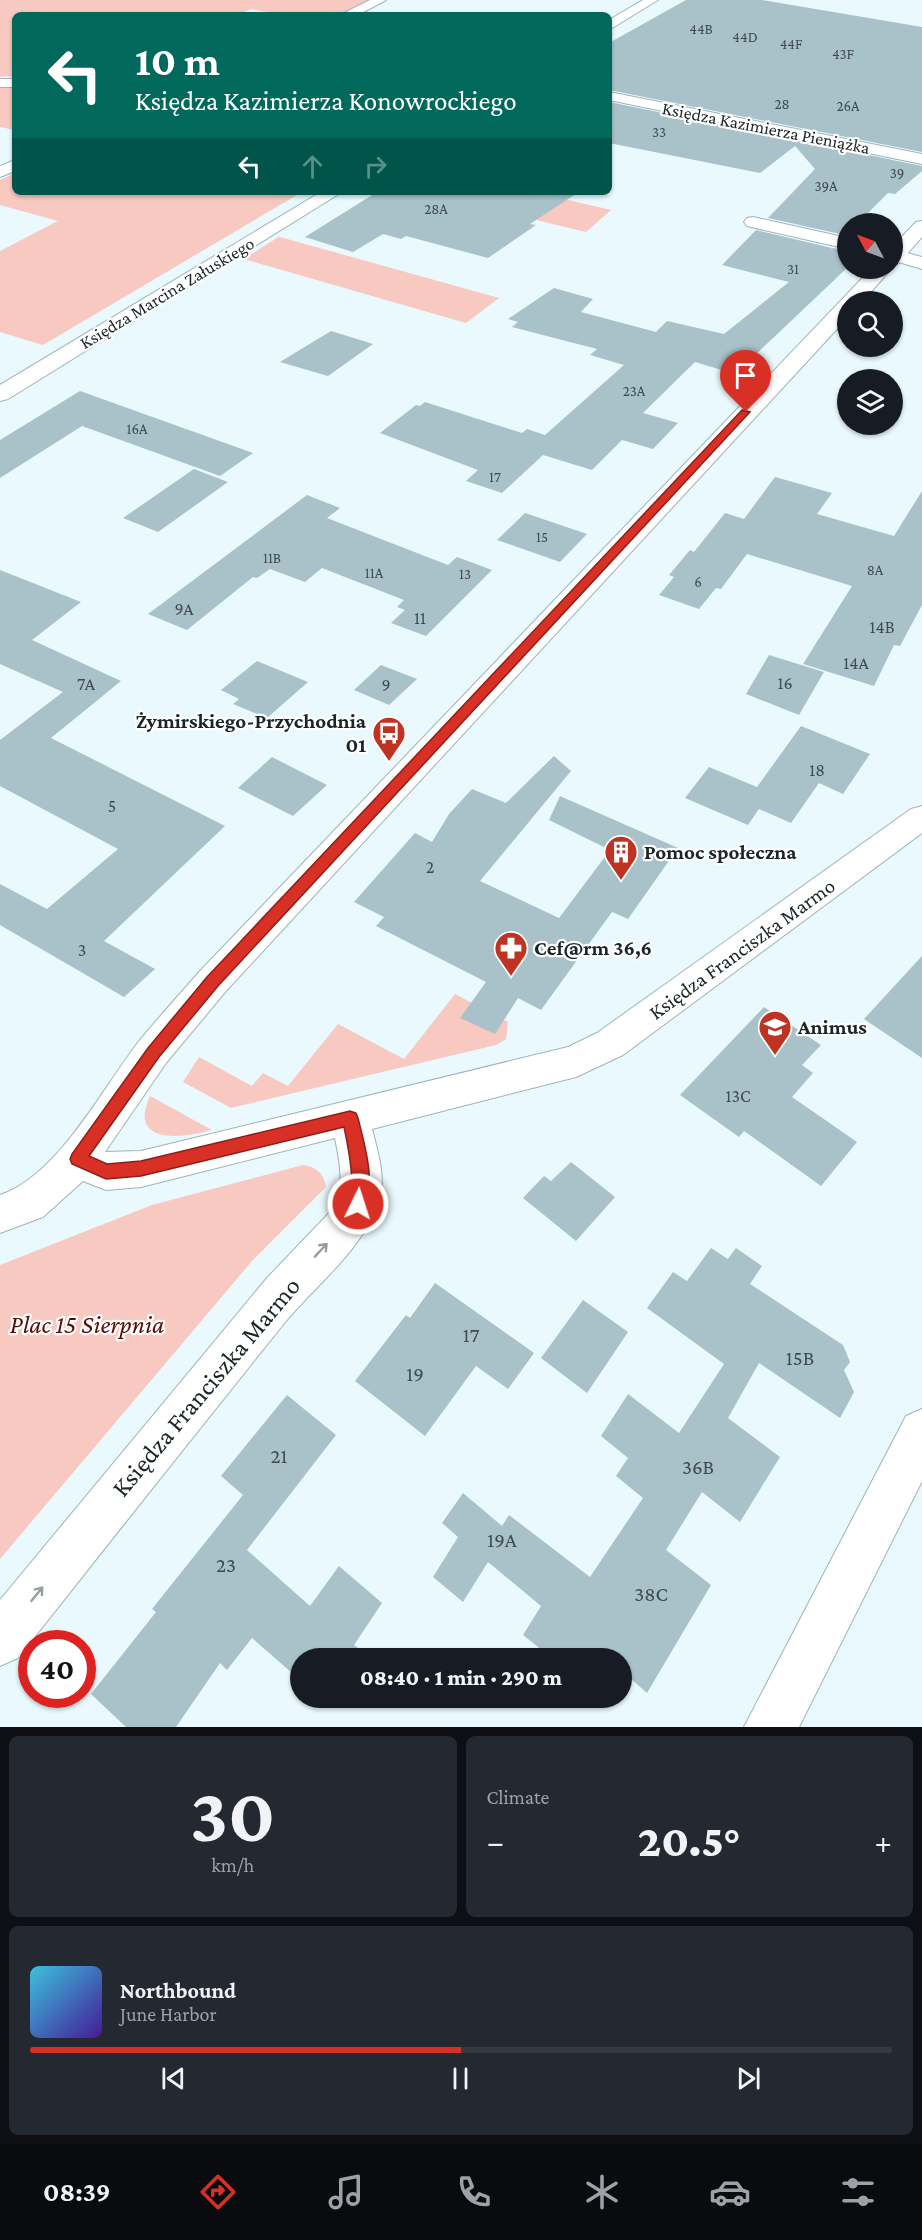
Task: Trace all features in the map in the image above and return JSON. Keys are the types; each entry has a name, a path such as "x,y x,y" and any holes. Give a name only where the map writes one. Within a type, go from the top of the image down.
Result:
{"street":[{"path":"354,12 380,0"},
{"path":"612,24 652,0"},
{"name":"Księdza Kazimierza Pieniążka","path":"612,97 922,159"},
{"name":"Księdza Marcina Załuskiego","path":"4,388 328,195"},
{"path":"753,222 837,241"},
{"path":"903,246 922,226"},
{"path":"903,261 922,263"},
{"path":"861,291 872,279"},
{"path":"0,1214 29,1204 78,1159 153,1052 213,981 837,317"},
{"name":"Księdza Franciszka Marmo","path":"78,1159 106,1172 141,1169 555,1067 610,1044 922,817"},
{"name":"Księdza Franciszka Marmo","path":"0,1640 261,1319 345,1224 358,1204 361,1186 359,1157 350,1118"},
{"path":"771,1727 922,1432"}],"green space":[{"path":"0,0 374,0 348,12 268,12 251,9 244,12 12,12 12,76 0,77"},
{"path":"0,85 12,85 12,129 0,127"},
{"path":"12,174 12,195 297,195 43,345 0,332 0,251 58,221 0,205 0,180"},
{"path":"432,195 547,195 611,210 586,232"},
{"path":"280,236 499,298 466,323 244,259"},
{"path":"455,994 508,1022 506,1039 496,1045 231,1108 183,1082 199,1057 252,1086 263,1073 288,1086 338,1024 404,1059"},
{"path":"150,1096 212,1130 174,1136 152,1131 146,1124 145,1112"},
{"name":"Plac 15 Sierpnia","path":"303,1165 319,1171 326,1187 252,1261 0,1559 0,1265 152,1205"}],"building":[{"path":"686,0 762,0 922,27 922,152 612,91 612,41"},
{"path":"612,103 922,166 922,171 895,194 888,193 868,213 837,213 837,233 768,218 815,169 795,146 760,173 612,144"},
{"path":"372,195 574,195 530,224 536,225 488,258 406,236 401,239 383,234 353,252 305,237"},
{"path":"756,230 832,248 830,250 837,249 837,277 735,374 695,362 643,413 678,423 653,449 622,440 592,470 543,455 502,493 466,481 478,470 380,433 416,405 420,406 425,402 522,433 527,429 545,435 624,365 590,355 597,349 512,327 518,322 508,319 554,288 593,299 581,312 656,332 667,321 724,334 789,282 722,265"},
{"path":"331,331 373,344 328,376 280,362"},
{"path":"80,391 253,453 220,476 82,426 0,478 0,440"},
{"path":"194,469 228,482 158,532 123,518"},
{"path":"775,477 832,493 817,514 894,536 922,491 922,605 900,646 894,645 874,686 803,664 852,586 747,554 721,589 716,588 699,609 659,595 674,577 669,575 690,550 694,552 725,513 744,519"},
{"path":"307,495 340,508 327,518 448,565 457,557 492,570 426,636 391,623 405,610 397,607 404,600 322,568 305,582 270,569 257,578 253,577 187,630 148,614"},
{"path":"525,513 587,534 560,562 497,540"},
{"path":"0,570 81,602 32,640 121,681 51,738 225,826 104,941 155,969 124,997 0,925 0,884 47,909 118,849 0,786 0,740 63,692 0,664"},
{"path":"769,655 824,672 799,715 746,694"},
{"path":"257,661 308,682 267,718 233,704 239,699 221,690"},
{"path":"381,665 417,679 389,705 354,690"},
{"path":"801,726 870,754 843,794 819,783 791,823 759,809 748,825 685,798 709,767 757,787"},
{"path":"554,756 571,771 480,881 559,918 610,850 549,820 560,796 678,848 628,919 612,912 541,1010 518,998 495,1034 460,1018 486,982 376,926 384,917 354,902 415,833 432,842 449,814 472,789 506,803"},
{"path":"272,757 327,785 293,816 238,788"},
{"path":"922,956 922,1058 864,1019"},
{"path":"764,1007 821,1045 802,1065 813,1073 792,1097 857,1142 821,1186 744,1131 739,1137 680,1095"},
{"path":"571,1162 615,1197 576,1241 523,1198 544,1176 551,1181"},
{"path":"711,1248 728,1259 736,1248 762,1266 750,1284 843,1345 850,1362 844,1370 854,1392 840,1418 759,1363 728,1418 780,1457 740,1522 702,1492 666,1550 711,1585 647,1693 632,1680 632,1648 539,1648 523,1635 541,1606 488,1562 463,1602 433,1577 458,1537 442,1523 463,1493 502,1526 509,1515 590,1577 643,1498 616,1476 628,1458 601,1436 628,1394 679,1433 724,1364 647,1308 673,1272 687,1281"},
{"path":"435,1283 534,1353 508,1389 476,1366 425,1436 355,1381 406,1315 410,1318"},
{"path":"583,1300 628,1332 587,1393 541,1358"},
{"path":"287,1395 336,1435 247,1550 310,1606 339,1566 382,1603 354,1645 358,1648 290,1648 290,1671 252,1638 227,1670 220,1663 176,1727 126,1727 96,1699 96,1688 156,1612 152,1609 243,1495 221,1476"}],"place":[{"name":"Żymirskiego-Przychodnia 01","path":"389,762"},
{"name":"Pomoc społeczna","path":"621,881"},
{"name":"Cef@rm 36,6","path":"511,977"},
{"name":"Animus","path":"775,1056"}],"route":[{"path":"358,1204 361,1186 359,1157 350,1118 141,1169 106,1172 78,1159 153,1052 213,981 746,412"}]}
